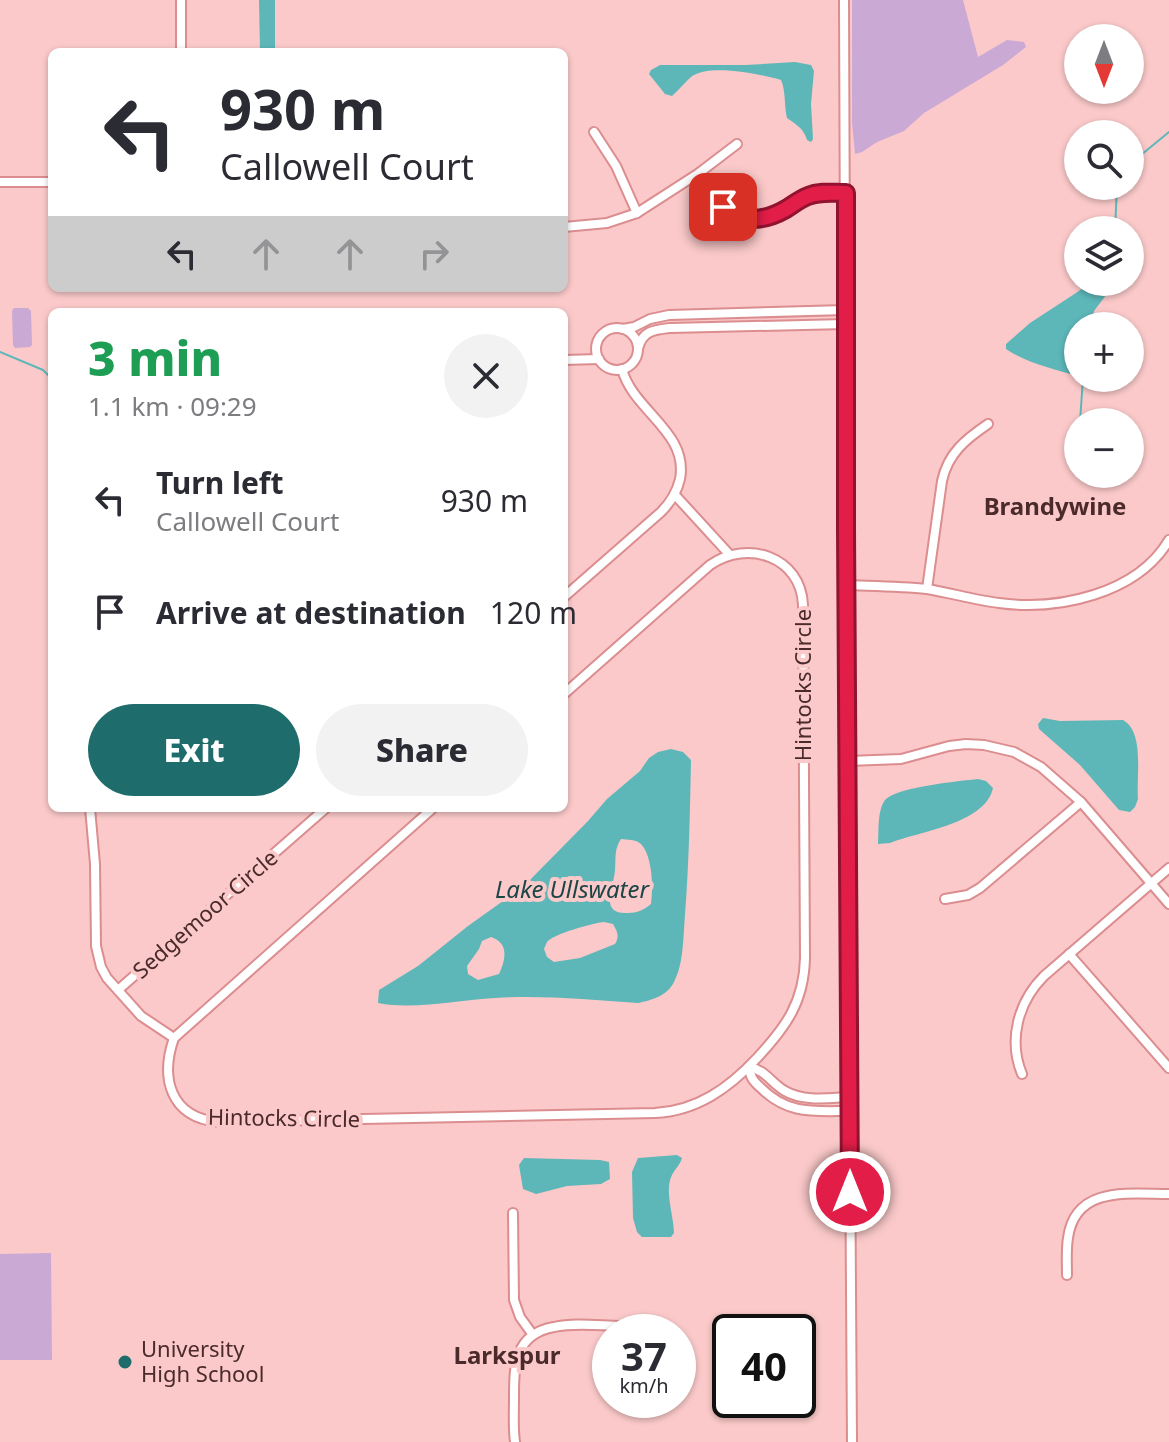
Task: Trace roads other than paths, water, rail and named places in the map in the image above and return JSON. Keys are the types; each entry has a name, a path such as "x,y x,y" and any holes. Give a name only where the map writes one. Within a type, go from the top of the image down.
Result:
{"street":[{"path":"181,0 181,48"},
{"path":"844,0 852,1442"},
{"path":"594,132 616,166 637,213"},
{"path":"568,227 598,225 637,213 737,144"},
{"path":"699,173 723,207 748,219 769,218 811,195 846,193"},
{"path":"0,182 48,182"},
{"path":"623,329 669,315 846,310"},
{"path":"638,349 628,331 618,328 607,331 599,338 596,348 602,363 611,369 622,369 635,360 644,335 660,329 846,324"},
{"path":"568,360 599,359"},
{"path":"568,593 661,512 675,495 681,467 676,447 669,434 628,387 622,369"},
{"path":"927,589 946,466 961,444 988,424"},
{"path":"568,690 710,565 729,554 675,495"},
{"path":"847,585 927,589 1008,604 1044,604 1076,599 1119,584 1158,556 1169,540"},
{"name":"Hintocks Circle","path":"174,1038 167,1065 168,1081 174,1096 193,1115 218,1122 662,1113 712,1097 734,1081 782,1029 797,1001 803,978 803,605 799,584 778,562 760,554 729,554"},
{"path":"848,761 901,759 966,744 1014,752 1041,767 1081,802 1169,904"},
{"path":"945,899 968,895 980,888 1081,802"},
{"name":"Sedgemoor Circle","path":"90,812 95,852 97,956 107,978 118,990 321,812"},
{"path":"118,990 141,1016 174,1038 428,812"},
{"path":"1022,1074 1017,1062 1015,1034 1020,1014 1038,981 1169,868"},
{"path":"1069,954 1169,1068"},
{"path":"849,1097 793,1095 759,1069 749,1067 751,1078 767,1094 790,1107 809,1111 849,1111"},
{"path":"1067,1275 1068,1233 1074,1216 1083,1207 1096,1198 1108,1195 1169,1194"},
{"path":"513,1213 514,1300 520,1317 533,1335"},
{"path":"515,1442 514,1365 520,1350 533,1335 555,1326 592,1326"}],"water":[{"path":"259,0 275,0 275,48 260,48"},
{"path":"795,62 811,65 814,71 811,142 787,118 781,80 748,73 709,71 691,77 672,96 665,94 649,74 660,65"},
{"path":"1071,296 1105,296 1094,312 1064,312 1064,372 1032,362 1006,349 1006,344 1030,323"},
{"path":"1043,718 1060,721 1123,720 1130,726 1137,744 1138,799 1130,812 1119,810 1080,765 1039,729 1038,724"},
{"name":"Lake Ullswater","path":"671,749 683,752 691,760 682,950 680,967 667,991 654,999 638,1003 531,997 421,1005 378,1003 379,990 418,966 524,886 607,799 658,752","holes":["621,839 641,844 650,864 651,904 634,912 619,912 610,905 616,850","604,922 613,924 618,936 615,944 580,958 554,962 547,957 544,949 547,942 574,929","491,937 497,940 503,947 504,957 499,974 478,980 468,974 467,966 482,941"]},
{"path":"978,779 986,781 993,788 988,800 978,810 950,824 878,844 881,810 891,795 929,785"},
{"path":"677,1155 682,1158 672,1175 669,1188 674,1233 671,1237 642,1237 633,1218 632,1172 638,1158"},
{"path":"524,1158 609,1162 610,1179 601,1184 567,1186 536,1194 523,1189 519,1165"}],"waterway":[{"path":"1144,153 1169,132"},
{"path":"1116,200 1116,216"},
{"path":"0,352 48,375"},
{"path":"1081,408 1082,392"}],"place":[{"name":"University High School","path":"125,1362"}],"district":[{"name":"Brandywine","path":"1055,507"},
{"name":"Larkspur","path":"507,1356"}]}
